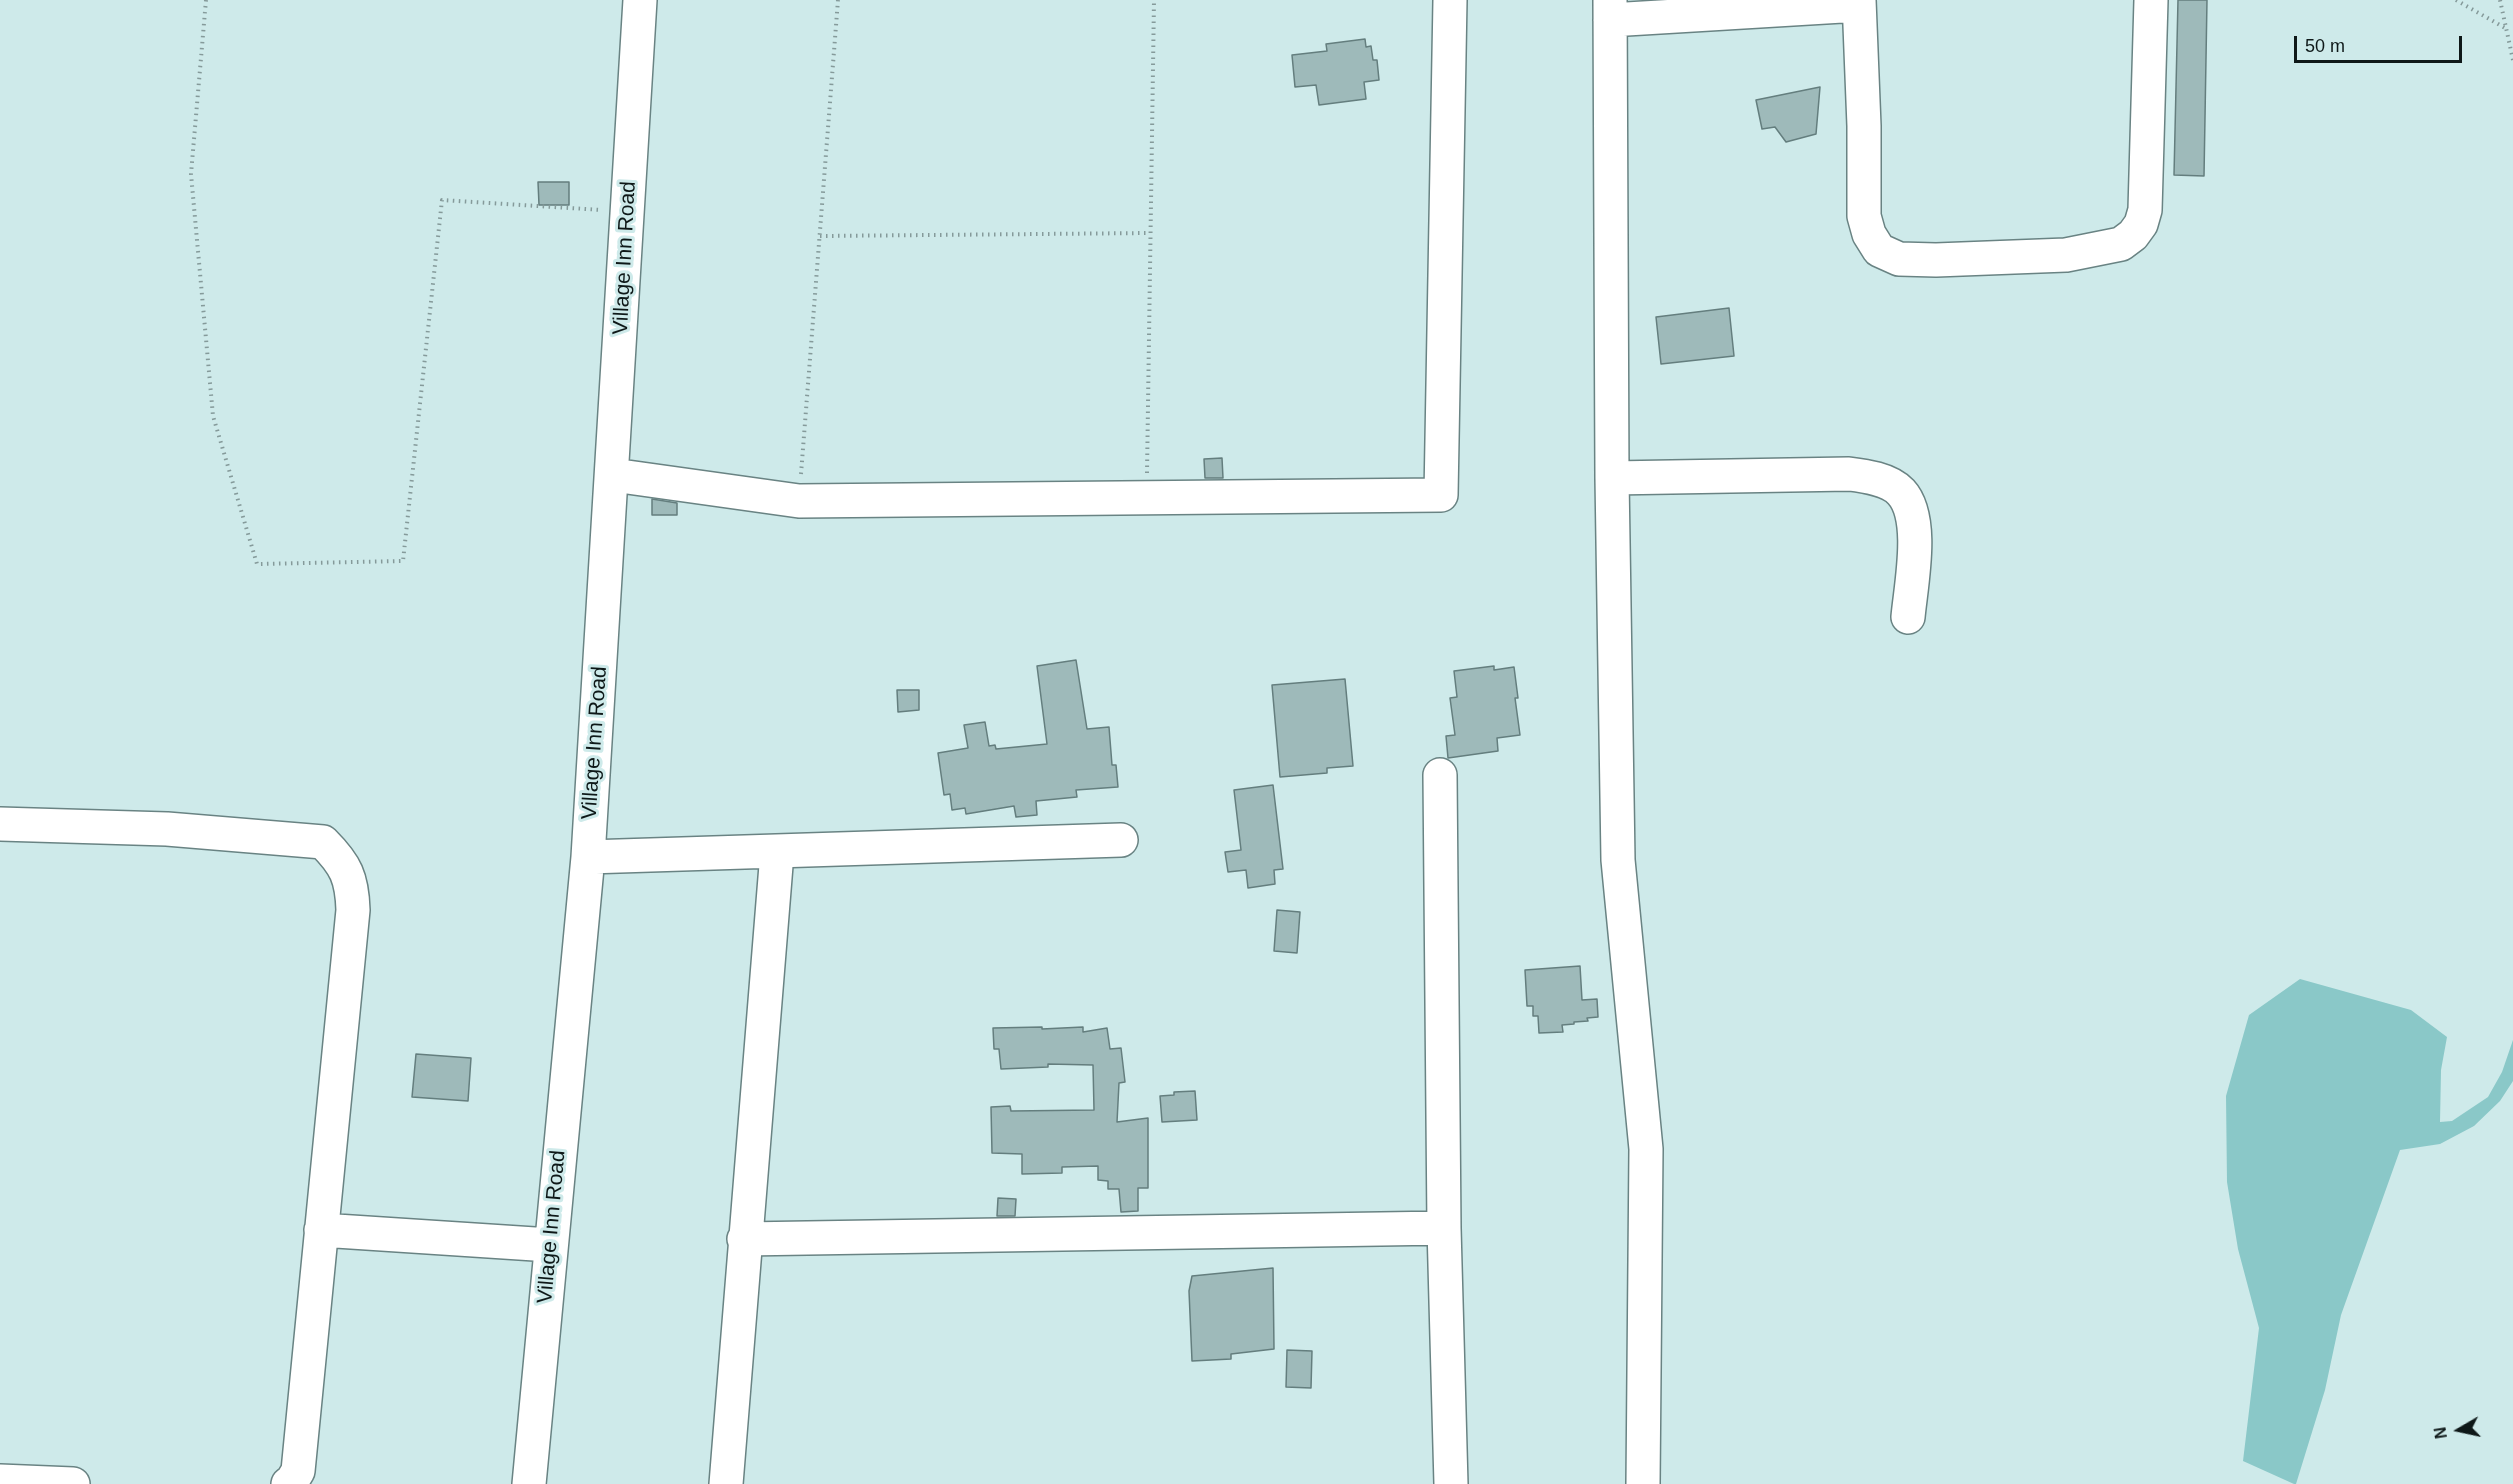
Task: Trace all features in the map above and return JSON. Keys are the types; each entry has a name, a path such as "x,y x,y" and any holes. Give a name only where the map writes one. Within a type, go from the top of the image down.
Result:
{"street":[{"name":"Village Inn Road","path":"529,1484 588,857 640,0"},
{"path":"612,475 799,501 1441,495 1450,0"},
{"path":"1643,1484 1646,1149 1618,860 1612,477 1610,10 1859,2 1864,126 1864,216 1869,234 1880,250 1899,259 1936,260 2066,255 2121,244 2133,235 2141,224 2145,210 2151,0"},
{"path":"1612,477 1849,474 1885,482 1900,490 1911,507 1913,553 1908,617"},
{"path":"1440,775 1444,1228 1451,1484"},
{"path":"0,824 167,829 323,842 337,856 347,871 352,890 353,910 298,1471 288,1484"},
{"path":"588,857 777,853 1121,840"},
{"path":"726,1484 777,853"},
{"path":"744,1239 1444,1228"},
{"path":"321,1230 550,1245"},
{"path":"0,1481 74,1484"}],"path":[{"path":"206,0 191,174 213,416 257,564 402,561 442,200 627,211"},
{"path":"799,501 838,0"},
{"path":"1146,498 1154,0"},
{"path":"2456,0 2506,28"},
{"path":"2500,0 2513,60"},
{"path":"820,236 1150,233"}],"water":[{"path":"2300,979 2411,1010 2447,1037 2441,1070 2440,1122 2452,1121 2488,1097 2502,1072 2513,1040 2513,1081 2500,1101 2474,1126 2440,1144 2400,1150 2341,1315 2325,1390 2296,1484 2294,1484 2243,1461 2259,1328 2238,1249 2227,1182 2226,1096 2249,1015"}],"building":[{"path":"2178,0 2207,0 2204,176 2174,175"},
{"path":"1365,39 1366,47 1371,46 1373,60 1377,60 1379,80 1364,82 1366,99 1319,105 1316,85 1295,87 1292,55 1327,51 1326,44"},
{"path":"1820,87 1816,134 1786,142 1775,127 1762,129 1756,100"},
{"path":"538,182 569,182 569,205 539,205"},
{"path":"1729,308 1734,356 1661,364 1656,317"},
{"path":"1222,458 1223,478 1205,478 1204,459"},
{"path":"652,499 677,503 677,515 652,515"},
{"path":"1076,660 1087,729 1109,727 1112,765 1116,765 1118,787 1076,790 1077,797 1036,801 1037,815 1016,817 1014,806 966,814 965,808 952,810 950,794 944,795 938,753 968,748 964,725 985,722 989,746 995,745 996,749 1047,744 1037,666"},
{"path":"1494,666 1494,670 1514,667 1520,735 1497,738 1498,751 1448,758 1446,736 1455,735 1450,698 1457,697 1454,671"},
{"path":"1345,679 1353,766 1327,768 1327,773 1280,777 1272,685"},
{"path":"897,690 919,690 919,710 898,712"},
{"path":"1273,785 1283,869 1274,870 1275,884 1248,888 1246,870 1228,872 1225,852 1241,850 1234,790"},
{"path":"1277,910 1300,912 1297,953 1274,951"},
{"path":"1580,966 1582,1000 1597,999 1598,1017 1562,1025 1563,1032 1539,1033 1538,1016 1533,1016 1533,1006 1527,1006 1525,970"},
{"path":"1042,1027 1042,1029 1083,1027 1083,1032 1107,1028 1110,1049 1121,1048 1125,1082 1119,1083 1117,1122 1148,1118 1148,1188 1138,1188 1138,1211 1121,1212 1119,1189 1108,1189 1108,1181 1098,1180 1098,1166 1062,1167 1062,1173 1022,1174 1022,1154 992,1153 991,1107 1010,1106 1011,1111 1094,1110 1093,1065 1048,1064 1048,1067 1001,1069 999,1049 994,1049 993,1028"},
{"path":"416,1054 471,1058 468,1101 412,1097"},
{"path":"1195,1091 1197,1120 1162,1122 1160,1096 1174,1095 1174,1092"},
{"path":"998,1198 1016,1199 1015,1216 997,1216"},
{"path":"1273,1268 1274,1349 1231,1354 1231,1359 1192,1361 1189,1291 1192,1276"},
{"path":"1287,1350 1312,1351 1311,1388 1286,1387"}]}
